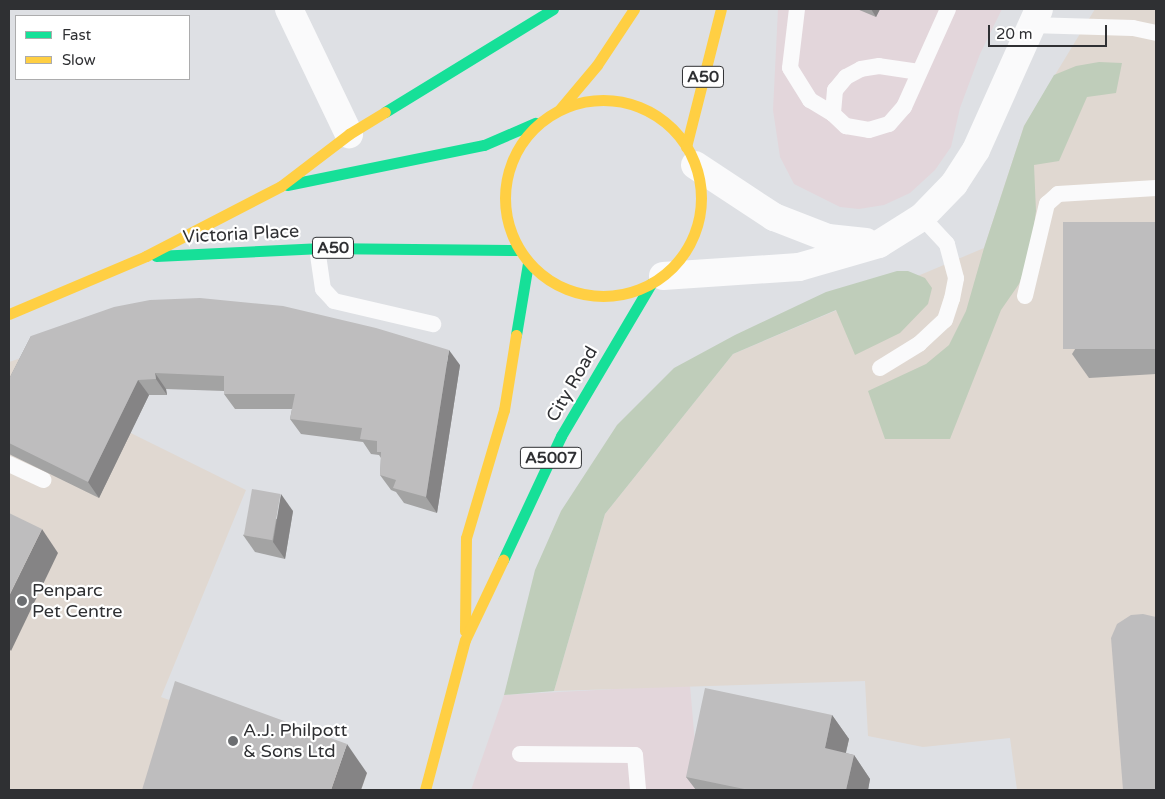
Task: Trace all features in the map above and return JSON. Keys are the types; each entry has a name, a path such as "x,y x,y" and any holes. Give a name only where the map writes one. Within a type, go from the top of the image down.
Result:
{"main road":[{"name":"Victoria Place","path":"146,256 280,186 350,134 553,9"},
{"name":"A50","path":"560,109 597,65 634,9"},
{"name":"A50","path":"691,156 721,9"},
{"name":"A50","path":"588,101 622,102 654,114 675,131 691,156 701,200 695,233 686,251 657,280 620,295 598,297 578,293 552,282 528,263 519,250 506,220 505,186 514,156 525,137 540,121 560,109 588,101"},
{"name":"Victoria Place","path":"280,186 484,145 540,121"},
{"name":"Victoria Place","path":"146,256 317,248 519,250"},
{"name":"A50","path":"9,314 146,256"},
{"name":"City Road","path":"464,640 466,538 504,410 528,263"},
{"name":"City Road","path":"426,790 464,640 561,436 657,280"}],"street":[{"path":"289,9 350,134"},
{"path":"657,280 799,267 879,244 922,217 954,184 976,150 1035,17"},
{"path":"691,156 774,217 828,238 879,244"}],"lane":[{"path":"797,9 790,68 810,100 833,114 846,126 869,130 889,124 904,107 948,9"},
{"path":"1035,17 1133,28 1156,33"},
{"path":"833,114 835,90 846,76 861,69 879,66 919,72"},
{"path":"1025,296 1047,204 1058,194 1156,188"},
{"path":"880,368 919,344 946,320 952,299 956,278 947,244 922,217"},
{"path":"317,248 324,289 334,301 433,324"},
{"path":"9,464 43,480"},
{"path":"520,754 635,755 638,790"}],"shaded area":[{"path":"778,9 1002,9 980,54 960,108 951,147 935,170 910,193 884,205 859,209 840,207 794,184 780,157 773,110"},
{"path":"1095,9 1156,9 1156,790 1017,790 1010,738 923,747 868,736 865,681 554,691 605,514 733,354 984,248 1024,126"},
{"path":"42,351 60,398 246,490 161,697 367,773 361,790 9,790 9,362"},
{"path":"690,685 699,790 471,790 504,695"}],"green space":[{"path":"1099,62 1122,63 1116,93 1087,97 1059,161 1034,165 1036,211 1030,255 1019,284 1001,310 950,439 885,439 868,391 926,364 949,345 966,311 984,248 1024,126 1054,75 1076,66"},
{"path":"897,271 908,271 925,278 932,288 928,304 900,333 855,355 836,310 733,354 605,514 554,691 504,695 535,570 561,511 617,425 674,368 735,335 826,292"}],"building":[{"path":"1063,222 1156,222 1156,349 1063,349"},
{"path":"200,298 283,306 376,328 449,350 426,497 393,488 396,480 380,475 381,452 377,452 377,441 360,439 362,428 290,419 295,394 224,394 224,376 155,373 156,379 138,380 88,482 9,443 9,379 31,336 114,307 150,300"},
{"path":"252,489 281,494 272,540 244,535"},
{"path":"9,513 42,529 9,596"},
{"path":"1143,614 1156,617 1156,790 1123,790 1111,638 1117,624 1131,615"},
{"path":"175,681 347,744 331,790 142,790"},
{"path":"705,688 832,715 825,748 854,755 846,790 749,790 686,777"}],"traffic: fast":[{"path":"385,112 553,9"},
{"path":"287,185 484,145 535,123"},
{"path":"156,256 317,248 519,250"},
{"path":"516,335 528,263"},
{"path":"503,560 561,436 651,284"}],"traffic: slow":[{"path":"560,109 597,65 634,9"},
{"path":"686,147 721,9"},
{"path":"593,100 613,100 641,107 658,116 673,128 685,143 694,160 701,188 701,198 701,208 694,236 685,253 673,268 658,280 641,289 613,296 593,296 565,289 548,280 533,268 521,253 512,236 505,208 505,188 512,160 521,143 533,128 548,116 565,107 593,100"},
{"path":"9,314 146,256 281,186 349,134 385,112"},
{"path":"465,631 466,538 504,410 516,335"},
{"path":"425,790 465,640 503,560"}],"place":[{"name":"Penparc Pet Centre","path":"22,601"},
{"name":"A.J. Philpott & Sons Ltd","path":"233,741"}]}
